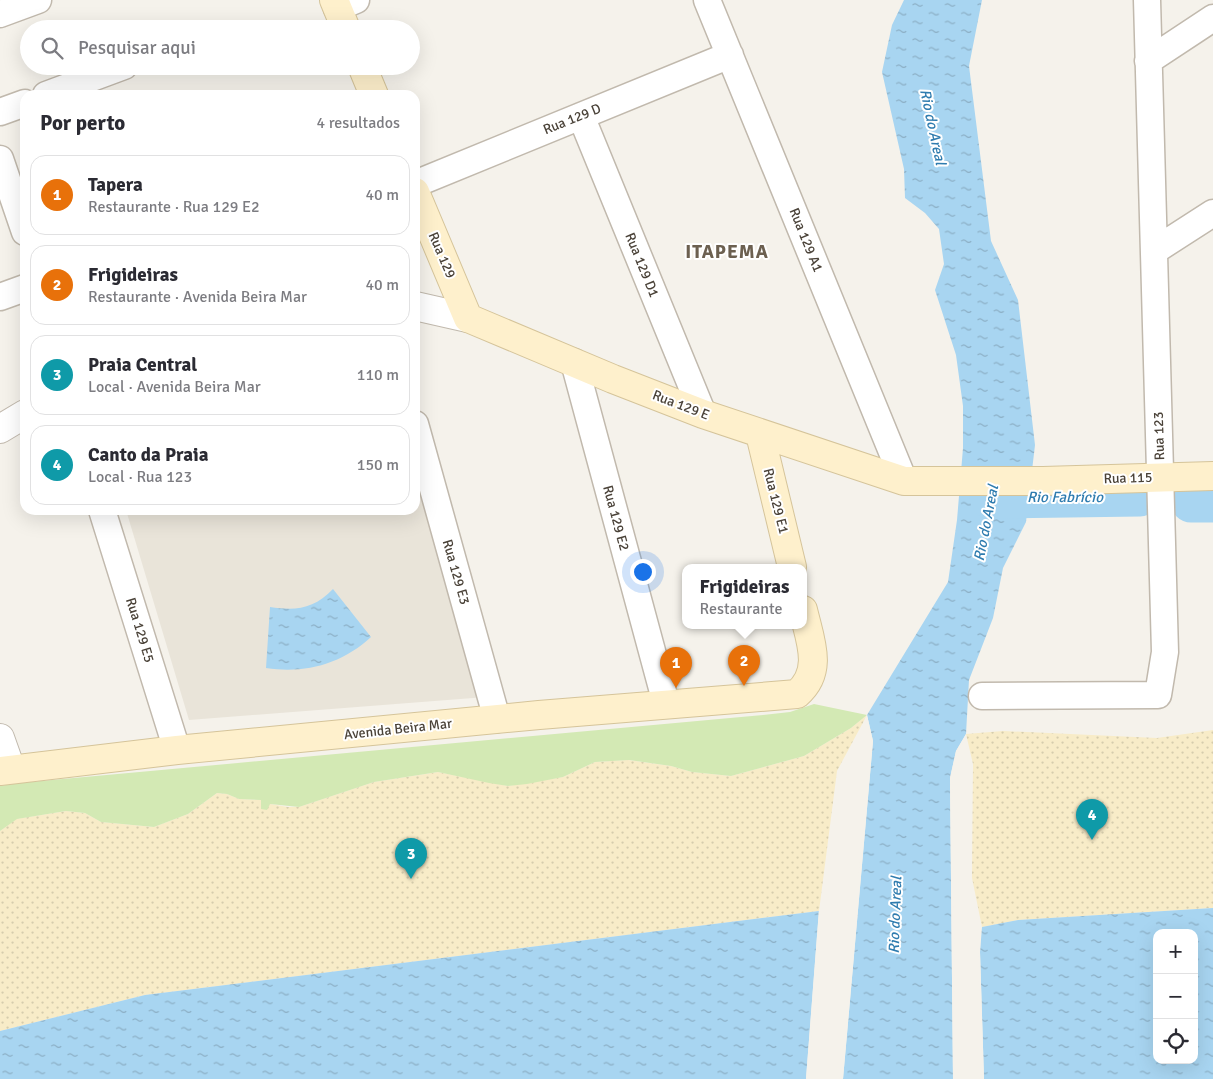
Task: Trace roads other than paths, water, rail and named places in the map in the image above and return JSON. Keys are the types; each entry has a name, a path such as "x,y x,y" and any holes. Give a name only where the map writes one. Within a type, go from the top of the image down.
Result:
{"main road":[{"path":"366,75 372,90"},
{"name":"Rua 129","path":"420,204 468,318"},
{"name":"Rua 129 E","path":"468,318 703,414 760,434 904,481 952,481"},
{"name":"Rua 129 E1","path":"760,434 791,564"},
{"name":"Rua 115","path":"952,481 1213,476"},
{"name":"Avenida Beira Mar","path":"5,770 177,750 666,703 797,694 805,687 814,670 807,627"}],"street":[{"path":"0,14 38,0"},
{"name":"Rua 129 A1","path":"707,0 904,481"},
{"name":"Rua 123","path":"982,696 1158,695 1165,652 1146,0"},
{"path":"1148,61 1213,18"},
{"name":"Rua 129 D","path":"420,182 730,56"},
{"path":"59,90 100,75"},
{"path":"0,112 20,105"},
{"name":"Rua 129 D1","path":"581,116 703,414"},
{"path":"0,159 20,217"},
{"path":"1154,251 1213,213"},
{"path":"0,297 20,290"},
{"name":"Rua 129 E","path":"420,307 468,318"},
{"name":"Rua 129 E2","path":"574,362 666,703"},
{"path":"0,429 20,417"},
{"name":"Rua 129 E3","path":"420,442 497,720"},
{"name":"Rua 129 E5","path":"104,515 177,750"},
{"path":"0,738 5,770"}],"water":[{"name":"Rio do Areal","path":"904,0 982,0 969,66 991,241 1018,300 1035,445 1026,522 1003,568 993,618 969,680 966,734 956,751 950,778 953,1079 843,1079 873,741 867,715 948,582 957,520 963,448 963,406 956,355 935,290 944,264 939,229 925,213 905,198 904,169 882,72 892,25"},
{"path":"333,589 371,637 348,654 322,665 295,669 266,668 270,607 288,609 312,605"},
{"path":"1213,908 1213,1079 984,1079 980,952 982,927 1018,920"},
{"path":"819,911 806,1079 0,1079 0,1031 145,995"}],"waterway":[{"name":"Rio Fabrício","path":"990,498 1140,496"},
{"name":"Rio Fabrício","path":"1191,502 1213,502"}],"place":[{"name":"Frigideiras","path":"744,686"},
{"name":"Tapera","path":"676,688"},
{"name":"Canto da Praia","path":"1092,840"},
{"name":"Praia Central","path":"411,879"}],"district":[{"name":"ITAPEMA","path":"727,252"}]}
